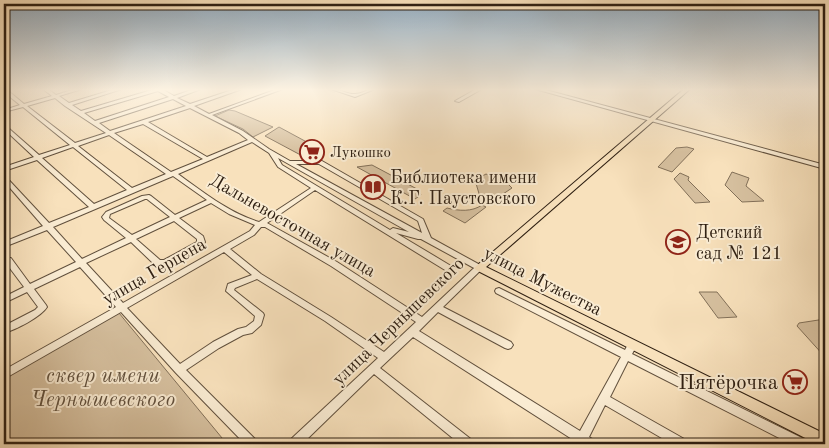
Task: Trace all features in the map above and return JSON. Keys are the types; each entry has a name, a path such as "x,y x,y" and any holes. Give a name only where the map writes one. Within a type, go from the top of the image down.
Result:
{"main road":[{"name":"улица Чернышевского","path":"479,268 663,110"},
{"name":"улица Мужества","path":"479,268 629,349 825,441"}],"street":[{"path":"30,110 132,191"},
{"name":"Дальневосточная улица","path":"75,110 211,200 260,225 267,225 334,264 422,322"},
{"path":"80,113 90,110"},
{"path":"94,123 134,110"},
{"path":"4,169 179,110"},
{"name":"улица Мужества","path":"198,110 241,132 271,152 479,268"},
{"path":"209,115 223,110"},
{"path":"614,110 825,167"},
{"path":"144,122 207,159"},
{"path":"4,127 94,207"},
{"path":"4,245 252,140"},
{"path":"271,152 280,166 382,226 448,268"},
{"path":"290,162 320,162 421,220 428,240"},
{"path":"4,178 179,370 252,444"},
{"name":"улица Герцена","path":"4,375 252,233 260,225 316,187"},
{"path":"146,197 200,238 201,242 165,263 158,264 131,238 106,219 106,215 146,197"},
{"path":"4,300 211,200"},
{"path":"382,226 428,240"},
{"path":"225,249 258,276 328,319 386,358"},
{"path":"4,260 8,260 42,307 38,312 4,330"},
{"name":"улица Чернышевского","path":"294,444 374,370 479,268"},
{"path":"179,370 216,345 249,330 258,322 260,315 230,291 231,286 258,276"},
{"path":"499,291 629,349 802,444"},
{"path":"437,308 508,345"},
{"path":"413,332 584,442 603,398 629,349"},
{"path":"374,370 468,444"},
{"path":"603,398 682,444"}],"green space":[{"path":"229,110 273,127 253,137 243,129 215,116"},
{"path":"279,127 316,147 308,151 322,159 310,160 265,136"},
{"path":"687,147 694,149 672,172 658,167 676,148"},
{"path":"372,165 417,189 421,195 415,199 357,167"},
{"path":"732,172 749,178 746,186 764,201 742,202 725,185"},
{"path":"680,173 689,177 688,180 710,202 695,203 674,179"},
{"path":"486,174 508,184 512,188 494,200 480,197 475,180"},
{"path":"482,205 486,207 465,223 443,211 447,208 470,210"},
{"path":"699,292 717,292 737,317 718,318"},
{"name":"сквер имени Чернышевского","path":"119,313 227,444 4,444 4,378"},
{"path":"825,319 825,357 797,326 799,323"}],"place":[{"name":"Лукошко","path":"312,152"},
{"name":"Библиотека имени К.Г. Паустовского","path":"373,187"},
{"name":"Детский сад № 121","path":"678,242"},
{"name":"Пятёрочка","path":"795,382"}]}
